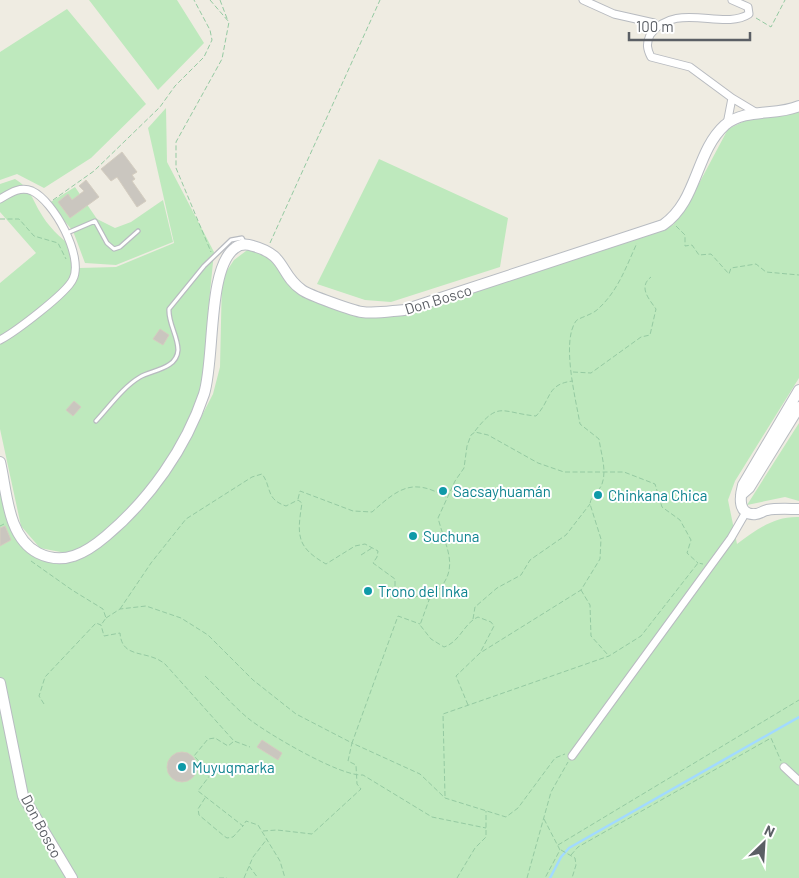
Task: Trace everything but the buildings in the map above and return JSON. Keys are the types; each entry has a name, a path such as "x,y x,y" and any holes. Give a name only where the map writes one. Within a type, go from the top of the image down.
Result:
{"street":[{"path":"583,0 606,11 654,23"},
{"path":"713,10 738,18 749,14 748,7 732,0"},
{"path":"660,16 654,23 647,41 647,50 651,57 690,67 757,114"},
{"path":"726,124 732,98"},
{"path":"726,124 757,114 790,110 799,106"},
{"name":"Don Bosco","path":"246,244 274,254 302,290 362,312 404,310 642,234 670,220 686,199 712,140 726,124"},
{"path":"0,199 18,189 32,191 46,204 66,233 76,267 73,281 21,328 0,340"},
{"path":"0,462 12,522 30,549 44,556 76,557 89,550 122,522 174,456 196,414 209,370 218,276 234,248 246,244"},
{"path":"799,390 743,485 740,496 741,507 746,512 754,514 768,510 799,509"},
{"path":"740,496 749,488 795,423 799,407"},
{"path":"572,756 731,538 746,512"},
{"name":"Don Bosco","path":"0,683 23,796 72,878"},
{"path":"784,767 799,781"}],"lane":[{"path":"66,233 95,221 107,243 114,249 120,248 138,231"},
{"path":"96,421 139,378 170,364 176,358 178,350 174,330 168,316 169,309 231,240 242,238 246,244"}],"path":[{"path":"46,204 94,171 160,107 175,86 204,57 212,40 210,30 194,0"},
{"path":"210,0 229,22"},
{"path":"214,257 208,248 176,168 176,142 222,59 229,22 220,0"},
{"path":"268,251 380,0"},
{"path":"749,14 771,27 785,0"},
{"path":"0,219 19,219 34,236 58,243 68,263"},
{"path":"670,220 685,235 685,246 692,245 699,256 712,254 729,274 731,268 756,264 766,272 799,275"},
{"path":"468,705 456,676 480,653 581,590 600,559 601,539 590,504 590,498 601,486 604,473 598,440 580,424 570,351 576,321 580,318 588,317 614,294 642,234"},
{"path":"572,372 591,373 641,337 650,335 656,308 648,297 645,288 648,279 651,277"},
{"path":"420,625 429,600 440,590 449,574 450,554 438,518 454,481 464,468 470,435 487,415 501,409 536,416 544,406 554,387 560,383 574,381"},
{"path":"474,432 488,435 538,463 564,472 624,472 655,484 662,507 680,520 691,540 687,553 698,563 709,566"},
{"path":"101,625 106,618 120,609 151,563 186,519 252,476 262,474 268,490 277,503 286,506 298,500"},
{"path":"298,500 300,491 353,511 372,512 392,494 409,487 422,486 447,497"},
{"path":"298,500 302,503 298,528 303,548 310,555 326,564 355,546 365,544 378,550 378,557 372,562 395,579 393,587 395,590 409,599 421,595 426,596 429,600"},
{"path":"263,831 277,830 312,834 360,789 356,776 356,765 348,761 352,743 398,616 420,625 431,639 444,647 453,644 473,619 475,606 497,588 521,575 530,560 566,535 590,504"},
{"path":"6,523 9,530"},
{"path":"361,555 372,548"},
{"path":"27,555 60,582 103,609 106,618"},
{"path":"445,798 443,714 608,656 641,636 698,563"},
{"path":"581,590 590,606 591,636 608,656"},
{"path":"120,609 146,606 180,618 208,635 253,680 296,714 352,743 420,774 445,798 506,817 518,808 555,758 564,754 572,756 551,792 526,878"},
{"path":"473,619 478,617 491,622 494,626 480,653"},
{"path":"44,704 39,696 45,677 96,623 101,625"},
{"path":"101,625 104,636 120,633 120,642 127,650 156,656 234,741 250,747"},
{"path":"205,676 249,719 280,739 356,776 363,775 432,817 486,828"},
{"path":"558,845 799,700"},
{"path":"234,741 228,746 215,738 208,739 194,756 211,774 198,791 243,826"},
{"path":"571,855 578,847 770,738 784,767"},
{"path":"206,798 198,809 199,815 227,838 233,837 246,821 258,825 280,861 284,878"},
{"path":"457,878 475,848 486,837 486,810"},
{"path":"544,818 560,850 569,853 575,858 576,866 572,878"},
{"path":"244,878 248,866 267,839"},
{"path":"545,878 560,850"},
{"path":"248,866 258,878"},
{"path":"219,878 227,878"}],"green space":[{"path":"89,0 177,0 204,43 158,90"},
{"path":"67,9 146,104 91,158 44,188 17,174 0,180 0,52"},
{"path":"166,108 167,162 214,252 208,313 207,354 199,399 178,445 157,477 125,515 76,555 40,548 21,526 0,429 0,283 36,253 0,212 0,184 15,179 24,186 46,222 72,246 79,268 116,267 174,243 148,128"},
{"name":"Sacsayhuamán","path":"799,110 799,378 735,481 728,500 737,544 773,521 799,517 799,878 0,878 0,478 12,528 35,556 74,562 134,517 179,460 213,394 220,367 222,278 234,260 250,248 286,268 315,296 362,313 404,311 673,225 687,206 728,129 755,116"},
{"path":"379,159 508,218 500,267 391,302 365,300 317,284"},
{"path":"75,187 97,219 115,228 131,222 163,200 173,242 116,265 85,263 73,231 49,203"},
{"path":"799,423 799,501 785,497 747,505"}],"waterway":[{"path":"550,878 561,857 569,848 799,717"}],"place":[{"name":"Sacsayhuamán","path":"443,491"},
{"name":"Chinkana Chica","path":"598,495"},
{"name":"Suchuna","path":"413,536"},
{"name":"Trono del Inka","path":"368,591"},
{"name":"Muyuqmarka","path":"182,767"}]}
